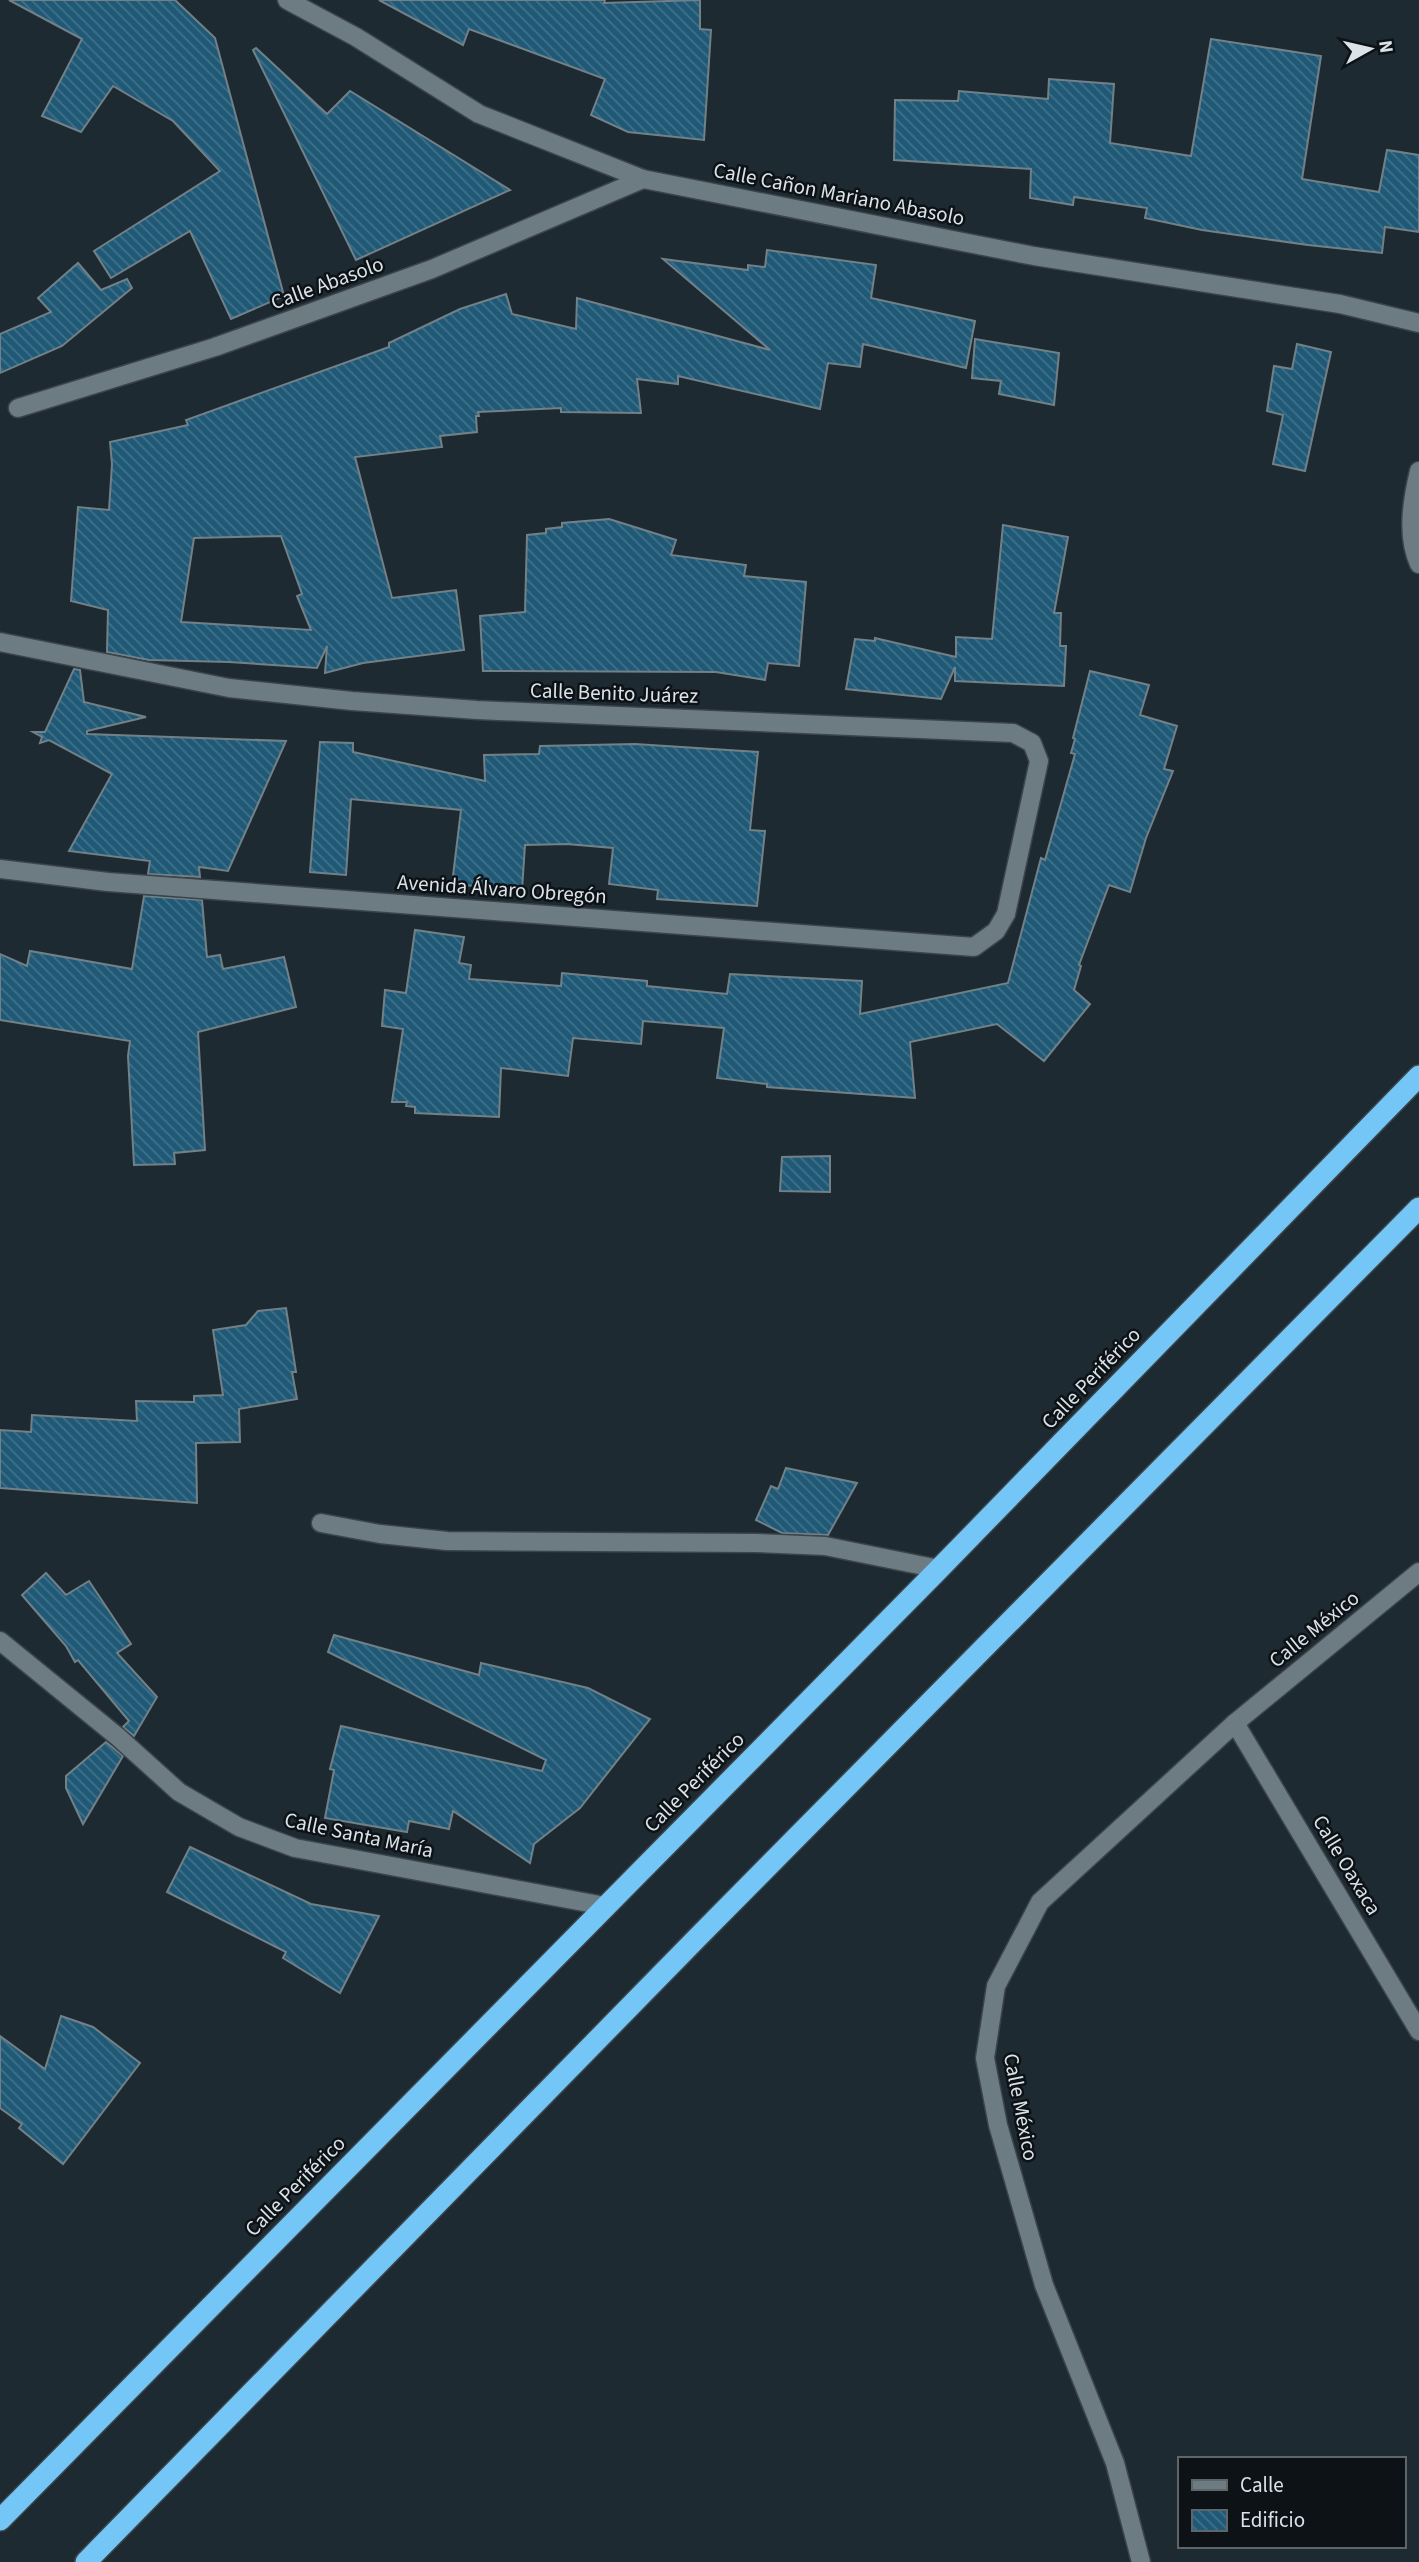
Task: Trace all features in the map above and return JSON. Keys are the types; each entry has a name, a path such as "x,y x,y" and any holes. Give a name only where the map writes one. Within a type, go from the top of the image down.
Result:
{"highway":[{"name":"Calle Periférico","path":"0,2520 939,1569 1419,1076"},
{"path":"86,2562 696,1939 1419,1208"}],"street":[{"name":"Calle Cañon Mariano Abasolo","path":"286,0 356,37 479,114 643,178 1034,256 1340,304 1419,323"},
{"name":"Calle Abasolo","path":"18,408 215,347 432,269 643,178"},
{"path":"1419,471 1412,509 1413,550 1419,564"},
{"name":"Calle Benito Juárez","path":"0,642 229,688 352,701 477,710 1013,733 1032,743 1039,761 1006,914 996,932"},
{"name":"Avenida Álvaro Obregón","path":"0,869 108,882 974,947 996,932"},
{"path":"321,1523 380,1534 447,1541 825,1546 939,1569"},
{"name":"Calle México","path":"1141,2562 1115,2463 1044,2285 998,2125 985,2058 996,1986 1040,1902 1235,1723 1419,1572"},
{"name":"Calle Santa María","path":"0,1641 118,1737 179,1792 239,1827 295,1848 605,1906"},
{"name":"Calle Oaxaca","path":"1235,1723 1419,2030"}],"building":[{"path":"9,0 175,0 215,38 284,296 231,319 190,231 111,278 94,251 220,171 173,121 113,86 81,132 42,116 82,39"},
{"path":"379,0 605,0 604,3 700,0 700,29 711,30 704,140 628,132 591,115 605,79 469,29 463,45"},
{"path":"1211,39 1321,56 1302,179 1379,192 1387,150 1419,155 1419,232 1385,227 1382,253 1308,245 1202,230 1145,218 1147,208 1074,197 1073,205 1030,198 1031,169 894,160 895,100 958,101 959,91 1048,99 1049,79 1114,84 1110,143 1191,156"},
{"path":"256,48 327,114 350,91 510,190 356,260 253,50"},
{"path":"767,250 876,265 871,298 975,321 966,368 863,344 860,367 828,363 820,409 678,376 678,384 637,379 641,413 561,412 561,408 478,412 477,432 440,436 442,447 355,457 392,598 456,590 464,650 363,663 325,673 327,646 317,668 149,660 107,652 108,610 71,601 78,507 109,510 112,464 110,442 188,425 186,420 389,347 389,343 460,309 506,294 512,314 576,329 577,298 770,350 663,259 748,270 748,265 765,267","holes":["281,536 302,594 297,596 311,630 181,622 194,538"]},
{"path":"78,263 101,290 127,279 132,288 62,346 0,373 0,334 51,312 38,298"},
{"path":"975,339 1059,353 1054,405 999,394 1001,381 972,378"},
{"path":"1297,344 1331,352 1305,471 1273,464 1283,415 1267,411 1274,366 1292,369"},
{"path":"609,519 676,540 671,555 746,565 744,576 806,582 799,666 768,663 765,680 716,672 483,671 480,616 525,612 527,535 546,533 546,529 562,527 562,523"},
{"path":"1003,525 1068,537 1054,613 1061,613 1060,646 1066,646 1064,686 955,681 955,667 941,699 846,689 855,639 875,641 875,638 956,657 956,637 992,639"},
{"path":"74,669 80,670 84,702 146,717 87,731 87,734 286,741 228,871 199,867 200,877 148,874 150,861 69,851 112,774 49,740 40,743 42,737 33,732 45,732"},
{"path":"1090,671 1149,685 1140,715 1177,726 1164,769 1173,771 1146,838 1130,892 1109,885 1079,965 1081,966 1074,990 1090,1004 1044,1061 997,1024 910,1042 915,1098 767,1087 767,1084 717,1078 724,1028 643,1021 641,1044 573,1038 568,1076 501,1068 499,1117 415,1113 415,1107 406,1106 407,1102 392,1102 403,1029 382,1026 385,990 406,993 415,930 464,937 459,963 471,965 469,979 561,986 562,973 647,981 647,986 727,994 730,974 862,981 860,1014 1008,983 1041,858 1045,860 1075,754 1071,753 1075,739 1073,738"},
{"path":"320,742 353,743 353,752 485,781 484,755 539,754 540,746 635,744 758,752 750,830 765,831 757,906 657,899 658,890 609,884 613,848 567,844 525,845 522,890 452,884 461,810 351,799 346,875 310,872"},
{"path":"144,896 202,900 207,957 220,955 223,969 284,957 296,1007 198,1032 205,1150 174,1153 175,1164 134,1165 128,1056 130,1041 0,1020 0,954 27,966 30,951 132,969"},
{"path":"830,1156 830,1192 780,1191 782,1157"},
{"path":"286,1308 296,1372 292,1372 297,1399 239,1409 240,1442 196,1443 197,1503 0,1488 0,1430 31,1432 32,1415 137,1421 136,1401 194,1402 194,1396 223,1395 213,1330 246,1325 258,1311"},
{"path":"786,1468 857,1483 828,1535 782,1533 756,1520 771,1486 778,1489"},
{"path":"46,1573 66,1595 89,1581 131,1644 117,1653 157,1697 134,1736 123,1727 129,1721 78,1660 75,1662 66,1646 22,1595"},
{"path":"334,1635 479,1675 481,1663 588,1688 650,1719 580,1808 534,1844 530,1863 453,1811 449,1829 409,1821 407,1832 325,1818 334,1770 330,1769 341,1726 542,1771 546,1760 328,1652"},
{"path":"106,1742 123,1756 83,1824 66,1788 66,1776"},
{"path":"190,1847 311,1904 379,1916 340,1993 283,1958 286,1952 167,1892"},
{"path":"61,2016 93,2027 140,2063 63,2164 19,2128 22,2124 0,2108 0,2036 45,2069"}]}
